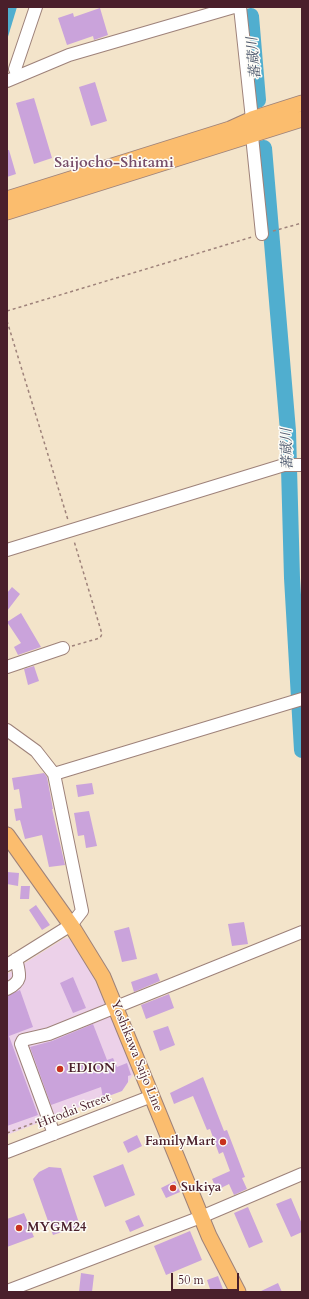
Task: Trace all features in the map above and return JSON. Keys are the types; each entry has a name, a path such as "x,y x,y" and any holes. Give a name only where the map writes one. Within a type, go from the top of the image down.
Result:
{"main road":[{"path":"7,199 230,129 252,119 302,103"},
{"path":"7,212 302,119"},
{"name":"Yoshikawa Saijo Line","path":"7,835 71,925 103,977 209,1236 238,1292"}],"street":[{"path":"13,78 36,7"},
{"path":"13,78 69,55 234,7"},
{"path":"240,7 262,234"},
{"path":"7,550 293,465"},
{"path":"7,667 63,648"},
{"path":"54,774 299,700"},
{"path":"7,730 36,751 54,774 82,911 71,925 12,962 20,974 19,980 15,985 7,989"},
{"path":"54,1134 20,1044 23,1040 49,1034 302,932"},
{"name":"Hirodai Street","path":"7,1152 152,1096"},
{"path":"7,1291 201,1217 302,1174"}],"path":[{"path":"276,231 302,223"},
{"path":"7,311 262,234"},
{"path":"7,321 102,634 100,638 63,648"},
{"path":"7,1133 48,1117"}],"shaded area":[{"path":"65,938 71,939 92,973 135,1072 122,1091 7,1135 7,974"}],"water":[{"path":"7,7 17,7 7,40"}],"building":[{"path":"100,8 108,35 94,40 93,36 67,45 58,18 73,13 74,17"},
{"path":"95,82 107,121 91,126 79,87"},
{"path":"34,98 52,158 34,164 16,103"},
{"path":"7,150 9,150 16,174 7,177"},
{"path":"12,587 20,594 7,611 7,593"},
{"path":"21,613 41,647 18,655 14,647 21,643 7,622"},
{"path":"34,666 39,681 28,685 24,669"},
{"path":"44,773 47,777 52,809 65,865 49,867 42,835 25,839 20,820 16,821 14,809 22,808 19,789 14,790 12,778"},
{"path":"92,783 94,794 78,797 76,785"},
{"path":"89,811 97,846 86,848 84,835 78,836 74,813"},
{"path":"7,872 19,873 18,886 7,884"},
{"path":"21,886 30,886 29,899 20,899"},
{"path":"36,905 50,925 42,930 29,910"},
{"path":"244,922 248,944 232,946 228,924"},
{"path":"129,927 137,959 122,962 114,931"},
{"path":"157,973 160,981 134,992 131,982"},
{"path":"73,977 86,1008 73,1013 60,983"},
{"path":"20,990 33,1027 9,1036 38,1115 7,1126 7,996"},
{"path":"169,994 174,1008 146,1019 141,1005"},
{"path":"93,1024 107,1060 113,1058 117,1067 127,1063 131,1075 128,1076 128,1082 122,1091 103,1098 101,1087 51,1105 30,1047 52,1041"},
{"path":"168,1026 175,1045 160,1051 153,1031"},
{"path":"203,1077 224,1131 227,1130 245,1177 242,1178 247,1189 234,1195 229,1184 217,1190 212,1179 230,1171 223,1152 219,1154 210,1129 207,1130 193,1096 174,1104 170,1093"},
{"path":"137,1135 142,1146 128,1153 123,1142"},
{"path":"123,1164 135,1195 105,1207 93,1176"},
{"path":"49,1167 61,1168 80,1226 53,1235 33,1179 39,1172"},
{"path":"175,1181 180,1192 166,1198 161,1188"},
{"path":"291,1198 302,1224 302,1232 291,1237 276,1204"},
{"path":"248,1207 263,1242 249,1248 234,1213"},
{"name":"MYGM24","path":"24,1213 34,1237 7,1247 7,1219"},
{"path":"139,1215 144,1226 130,1232 125,1221"},
{"path":"190,1231 202,1260 166,1275 154,1246"},
{"path":"81,1273 94,1275 92,1292 79,1292"},
{"path":"218,1276 224,1292 211,1292 207,1280"},
{"path":"278,1283 282,1292 259,1292"}],"waterway":[{"name":"蕃蔵川","path":"251,16 258,100"},
{"name":"蕃蔵川","path":"264,148 288,431 292,578 302,750"}],"place":[{"name":"EDION","path":"60,1069"},
{"name":"FamilyMart","path":"223,1142"},
{"name":"Sukiya","path":"173,1188"},
{"name":"MYGM24","path":"19,1228"}],"district":[{"name":"Saijocho-Shitami","path":"114,164"}]}
